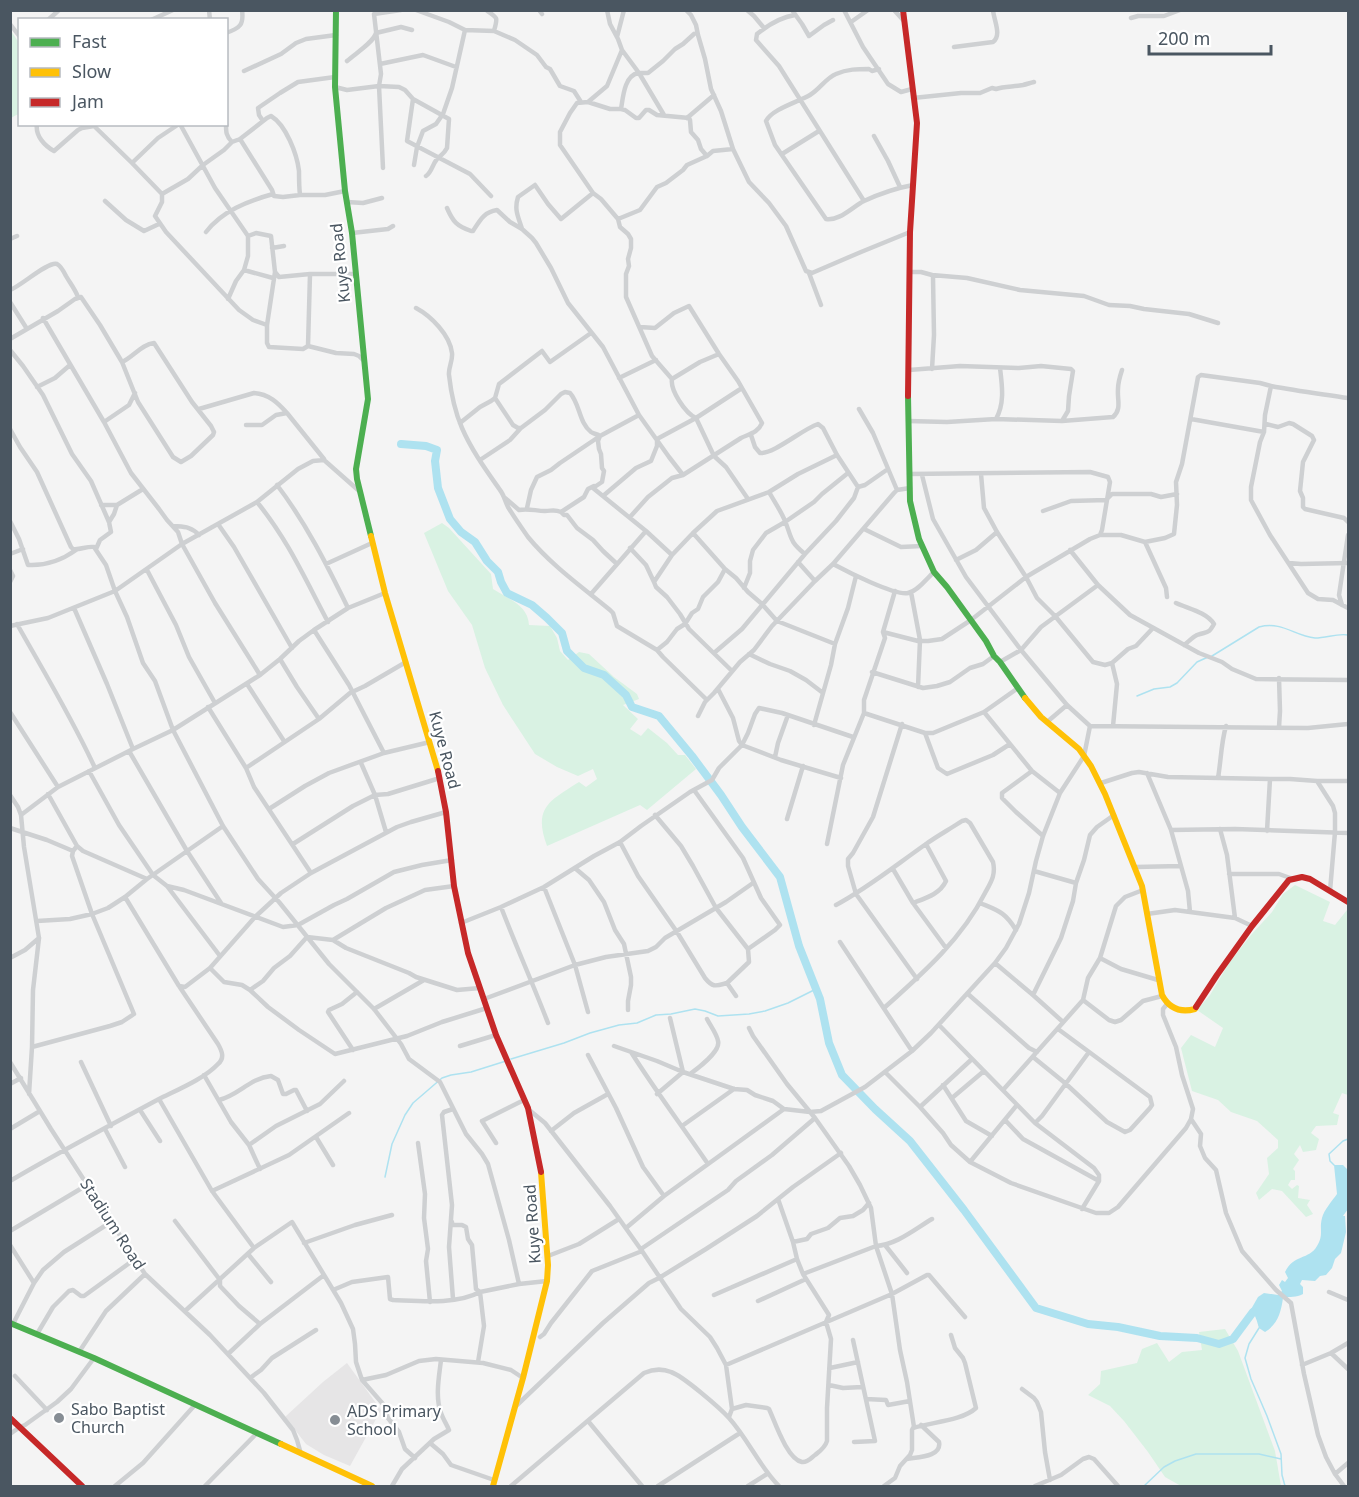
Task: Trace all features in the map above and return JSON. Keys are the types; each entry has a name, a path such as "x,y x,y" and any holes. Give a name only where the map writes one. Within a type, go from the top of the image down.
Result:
{"main road":[{"name":"Kuye Road","path":"336,10 334,77 368,399 357,459 358,490 385,593 440,778 454,886 468,953 495,1035 528,1108 542,1176 548,1256 547,1281 494,1483"},
{"path":"903,10 917,123 910,232 909,474 914,521 934,572 971,620 1018,688 1041,717 1075,744 1101,783 1136,867 1143,890 1158,980 1167,1005 1184,1011 1195,1009 1252,926 1284,885 1293,879 1302,877 1310,879 1348,902"},
{"path":"11,1324 94,1358 372,1486"},
{"path":"10,1418 81,1486"}],"street":[{"path":"155,18 173,10"},
{"path":"228,32 240,26 243,21 242,10"},
{"path":"383,168 379,86 381,74 374,14 402,10"},
{"path":"416,10 465,30 494,32 514,40 537,55 550,69 560,86 574,91 581,102"},
{"path":"486,10 494,14 497,19 494,32"},
{"path":"608,10 609,24 622,50 639,72 664,115"},
{"path":"617,37 624,10"},
{"path":"686,10 696,25 696,34 714,95 733,149 751,184 786,226 804,268 809,273 821,305"},
{"path":"747,10 764,28"},
{"path":"844,10 863,47 888,84 901,92 912,88"},
{"path":"851,22 868,10"},
{"path":"894,10 904,21"},
{"path":"954,47 996,40 998,31 993,10"},
{"path":"1131,18 1164,16 1180,10"},
{"path":"833,20 809,36 792,12 764,28 757,34 756,40 779,66 864,201"},
{"path":"347,61 371,42 376,33 401,27 412,30"},
{"path":"414,165 423,131 436,124 443,114 452,88 465,30"},
{"path":"621,109 627,82 632,76 639,72 648,73 696,34"},
{"path":"244,71 281,54 306,39 336,35"},
{"path":"588,102 607,86 622,50"},
{"path":"380,64 423,55 456,67"},
{"path":"879,69 845,70 833,75 811,94 768,117 766,122 773,141 826,219 836,218 864,201 900,187 913,185"},
{"path":"263,121 258,108 280,93 298,82 334,77"},
{"path":"913,98 980,93 992,88 1020,86 1034,82"},
{"path":"335,87 347,90 379,86 399,87 413,99 449,119 446,152 438,158 430,174 426,176"},
{"path":"687,118 714,95"},
{"path":"413,99 407,141 471,174 491,196"},
{"path":"707,156 691,132 690,120 687,118 657,116 649,110 636,118 625,110 610,109 588,102 577,103 560,132 559,139 568,158 593,193 618,219 620,226 631,239 629,266 626,274 626,297 650,351 672,379 672,388 686,411 696,418 714,456 726,467 748,499"},
{"path":"162,194 188,179 232,142 240,139 268,117 273,117 291,143 298,165 300,195"},
{"path":"37,126 36,131 42,142 54,151 78,130 94,127 162,194 162,202 155,216 159,224 238,310 253,320 267,325"},
{"path":"132,163 158,138 176,126"},
{"path":"180,126 248,236 248,256 244,270 228,299"},
{"path":"226,126 226,133 232,142"},
{"path":"782,154 819,131"},
{"path":"874,136 900,187"},
{"path":"240,139 273,194"},
{"path":"618,219 640,210 657,188 687,165 713,151 733,149"},
{"path":"522,229 516,212 517,199 535,184 561,219 593,193"},
{"path":"206,232 212,223 227,212 259,198 273,194 279,197 325,195 345,191"},
{"path":"347,202 363,203 382,198"},
{"path":"105,201 126,220 144,231 159,224"},
{"path":"447,208 453,220 468,230 473,231 480,218 494,210 500,212 532,237 551,268 568,303 603,347 639,415 683,475"},
{"path":"352,233 388,229 393,226"},
{"path":"809,273 910,232"},
{"path":"248,236 256,233 271,236 274,275 267,325 269,347 303,349 309,346 354,354 364,361"},
{"path":"10,239 16,236"},
{"path":"272,248 284,246"},
{"path":"10,290 41,270 53,264 59,265 78,297 83,299 100,324 122,362 138,402 172,457 181,462 191,456 213,435 211,426 192,402 154,343 146,344 122,362"},
{"path":"244,270 279,277 355,274"},
{"path":"910,272 967,278 1020,290 1084,296 1109,305 1189,314 1218,323"},
{"path":"309,346 310,274"},
{"path":"932,275 934,335 932,369"},
{"path":"10,339 78,297"},
{"path":"10,302 27,329"},
{"path":"630,518 648,497 665,483 683,475 741,438 751,435 761,427 762,422 689,306 674,313 655,328 640,327"},
{"path":"416,308 425,313 440,328 450,344 452,356 449,377 457,415 468,441 504,496 514,517 544,555 613,613 617,626 657,650 707,700"},
{"path":"43,318 131,473 166,520 178,531 182,544 215,603 260,675"},
{"path":"460,423 495,398 499,384 542,351 550,362 591,333"},
{"path":"10,350 43,395 72,454 91,481 109,522 111,532 100,540 96,549"},
{"path":"672,379 700,362 719,354"},
{"path":"619,378 656,360"},
{"path":"38,387 55,378 70,365"},
{"path":"909,370 955,366 1000,368 1041,366 1071,369 1073,371 1068,411 1062,421"},
{"path":"996,419 1001,408 1000,368"},
{"path":"908,421 947,422 996,419 1062,421 1113,417 1119,408 1118,390 1122,370"},
{"path":"883,632 928,641 942,639 971,620 1026,577 1090,539 1121,535 1145,542 1174,534 1177,505 1176,482 1182,464 1199,375 1348,398"},
{"path":"1271,386 1265,415 1266,424 1251,487 1251,500 1270,535 1308,592 1318,599 1333,600 1348,608"},
{"path":"657,439 696,418 742,388"},
{"path":"480,460 510,440 561,394 568,392 575,399 588,429 600,436"},
{"path":"104,422 125,408 135,393"},
{"path":"199,409 254,393 261,394 277,402 330,466"},
{"path":"495,398 513,425 521,428"},
{"path":"130,403 138,402"},
{"path":"859,409 871,428 897,490"},
{"path":"246,425 262,425 276,415 287,413"},
{"path":"527,508 537,477 600,436 639,415"},
{"path":"1191,419 1264,432"},
{"path":"1266,424 1278,427 1293,423 1312,436 1314,440 1303,467 1300,491 1303,507 1344,518 1348,522"},
{"path":"714,653 742,629 848,506 857,492 858,486 837,455 823,428 818,424 765,454 756,450 751,435"},
{"path":"10,429 37,472 71,547 77,550"},
{"path":"600,436 598,441 604,471 602,482 593,488 672,555"},
{"path":"603,496 636,468 651,461 657,446 657,439"},
{"path":"10,445 17,442"},
{"path":"654,582 672,555 717,511 769,492 798,474 837,455"},
{"path":"10,626 48,618 115,591 182,544 256,502 298,469 313,461 324,459 358,490"},
{"path":"858,486 865,486 888,469"},
{"path":"909,474 1094,472 1110,479 1100,536"},
{"path":"744,588 750,573 753,550 766,533 814,502 848,473"},
{"path":"981,474 984,508 1037,598 1093,662 1105,666 1112,663 1128,649 1136,646 1153,628"},
{"path":"922,475 933,519 966,577 1021,650 1067,705 1090,726 1308,728 1348,724"},
{"path":"561,512 584,497 588,489 602,482"},
{"path":"277,485 306,526 348,608"},
{"path":"698,716 702,706 732,671 833,564 897,490 910,488"},
{"path":"101,505 117,505 143,489"},
{"path":"769,492 786,522 795,546 805,554"},
{"path":"1043,511 1071,501 1106,500 1112,494 1151,494 1161,497 1177,494"},
{"path":"504,496 519,510 527,508 546,512 554,509 567,515 617,564"},
{"path":"256,502 291,549 328,622"},
{"path":"109,522 117,505"},
{"path":"10,521 28,565 39,566 53,562 90,546 96,549 106,566 143,663 155,681 173,730 223,826 258,879 329,964 374,1008 404,1048 409,1059 440,1082 466,1134 488,1164 519,1284"},
{"path":"218,524 234,547 292,648"},
{"path":"172,526 189,527 199,535"},
{"path":"864,529 901,547 922,546"},
{"path":"591,594 646,531"},
{"path":"956,560 976,550 998,532"},
{"path":"693,533 777,621 835,644"},
{"path":"1342,605 1339,595 1346,564 1348,535"},
{"path":"1145,542 1166,588 1167,597"},
{"path":"326,564 372,543"},
{"path":"630,548 646,566 656,587 667,597 685,624 732,671"},
{"path":"10,554 23,549"},
{"path":"1070,550 1098,585 1130,615 1199,654 1222,662 1250,678 1348,680"},
{"path":"798,562 815,581"},
{"path":"1289,562 1346,564"},
{"path":"833,564 856,576 906,593 911,592 934,572"},
{"path":"657,650 698,609 706,593 718,582 725,569"},
{"path":"10,570 13,576 10,582"},
{"path":"147,570 176,625 189,657 215,704"},
{"path":"814,725 856,576"},
{"path":"1000,662 1021,650 1036,632 1098,585"},
{"path":"827,844 843,765 864,713 864,700 885,638 883,632 895,591"},
{"path":"911,592 920,640 918,687"},
{"path":"21,815 58,787 173,730 260,675 314,630 348,608 385,593"},
{"path":"1176,603 1207,616 1214,624 1207,634 1196,635 1184,645"},
{"path":"74,608 107,684 131,750 188,851 221,903"},
{"path":"17,624 63,703 95,768"},
{"path":"314,630 352,692 384,753"},
{"path":"749,654 790,670 823,693"},
{"path":"872,672 923,688 950,682 970,668 983,664 994,656"},
{"path":"280,659 319,718"},
{"path":"246,768 319,718 352,692 406,662"},
{"path":"1112,663 1118,684 1113,726"},
{"path":"1279,678 1279,728"},
{"path":"247,684 284,741"},
{"path":"718,688 733,718 742,745 841,778"},
{"path":"864,713 933,734 984,712 1018,688"},
{"path":"1047,722 1067,705"},
{"path":"208,707 246,768 254,787 311,873"},
{"path":"460,923 544,887 620,842 656,815 712,780 719,768 742,745 759,708 788,715 853,737"},
{"path":"10,712 58,787"},
{"path":"984,712 1032,771 1060,793"},
{"path":"775,757 788,715"},
{"path":"902,724 873,818 848,859 848,866 856,894 917,979"},
{"path":"614,1046 734,1089 747,1090 773,1101 784,1109 821,1111 864,1087 912,1051 939,1025 1006,948 1026,905 1043,836 1060,793 1084,756 1090,726"},
{"path":"1218,778 1226,726"},
{"path":"926,733 938,768 947,774 993,755 1011,744"},
{"path":"269,808 330,773 384,753 430,742"},
{"path":"361,763 375,795 386,832"},
{"path":"787,819 803,766"},
{"path":"89,771 119,825 153,875 167,886 220,956"},
{"path":"1032,771 1001,795 1043,836"},
{"path":"1101,783 1132,773 1168,777 1348,781"},
{"path":"1147,773 1171,830 1188,891 1190,912"},
{"path":"293,844 353,806 375,795 388,794 440,778"},
{"path":"1267,831 1270,780"},
{"path":"1317,781 1334,809 1335,832 1330,891"},
{"path":"694,790 742,858 761,898 780,925 748,949"},
{"path":"10,795 21,815 39,938 33,990 29,1094"},
{"path":"48,795 77,846 83,851 147,879"},
{"path":"179,986 189,985 210,968 274,898 311,873 386,832 446,812"},
{"path":"620,842 642,881 710,984 716,986 727,982 749,962 748,949 716,908 687,856 656,815"},
{"path":"1033,995 1061,938 1090,835 1097,826 1115,818"},
{"path":"836,904 856,894 962,821 966,820 970,823 993,862 994,876 962,930 917,979 884,1008"},
{"path":"37,921 70,919 108,908 223,826"},
{"path":"10,828 73,851"},
{"path":"1171,830 1220,829 1348,833"},
{"path":"1220,829 1227,855 1235,918"},
{"path":"913,903 935,894 946,881 926,844"},
{"path":"32,1047 110,1026 135,1014 92,914 72,856 77,846"},
{"path":"167,886 221,903 283,927 297,925 394,872 452,860"},
{"path":"1136,867 1180,866"},
{"path":"576,868 589,880 604,902 615,930 624,944 631,977 628,1010"},
{"path":"893,869 913,903 946,948"},
{"path":"1034,871 1076,884"},
{"path":"1229,874 1279,874 1293,879"},
{"path":"484,999 575,965 606,957 648,951 753,883"},
{"path":"333,940 386,908 426,890 454,886"},
{"path":"544,887 575,965 588,1012"},
{"path":"1003,1090 1083,1000 1088,978 1100,958 1116,906 1125,897 1143,890"},
{"path":"10,1181 57,1153 204,1075 219,1064 223,1057 222,1051 125,897"},
{"path":"980,903 1003,914 1016,930"},
{"path":"501,907 533,981 548,1023"},
{"path":"1147,914 1175,910 1235,918 1252,926"},
{"path":"307,937 333,940 346,948 416,977 457,990 480,988"},
{"path":"250,990 290,956 307,937"},
{"path":"10,958 25,950 39,938"},
{"path":"840,942 912,1051"},
{"path":"1100,958 1121,969 1158,980"},
{"path":"995,963 1063,1022"},
{"path":"210,968 222,981 242,985 250,990 268,1007 335,1054 407,1036 487,1008"},
{"path":"374,1008 424,980"},
{"path":"727,982 736,996"},
{"path":"353,1050 328,1012 357,992"},
{"path":"968,994 1107,1122 1125,1132 1130,1130 1152,1105 1149,1097 1058,1029"},
{"path":"1083,1000 1115,1022 1121,1020 1143,1001 1162,996"},
{"path":"885,1072 970,1162 1011,1183 1082,1209 1103,1214 1109,1213 1118,1206 1186,1128 1191,1119 1193,1109 1182,1076 1176,1047 1163,1015 1163,1010 1167,1005"},
{"path":"670,1018 683,1072"},
{"path":"690,1074 704,1064 718,1046 718,1041 707,1019"},
{"path":"939,1025 1035,1123 1094,1168 1100,1181 1082,1209"},
{"path":"749,1028 787,1084 841,1153 869,1203 876,1246 892,1294 914,1427 912,1450 895,1478 884,1486"},
{"path":"460,1046 495,1035"},
{"path":"631,1051 657,1094 708,1164"},
{"path":"1035,1123 1089,1052"},
{"path":"588,1055 643,1167 664,1196"},
{"path":"920,1107 972,1059"},
{"name":"Stadium Road","path":"10,1062 145,1274 185,1311 250,1378 292,1430 301,1454"},
{"path":"81,1062 111,1126"},
{"path":"952,1098 984,1071"},
{"path":"657,1094 683,1072"},
{"path":"204,1075 231,1122 249,1145 260,1169"},
{"path":"219,1100 231,1096 255,1080 271,1076 278,1080 283,1094 296,1090 307,1111"},
{"path":"10,1084 21,1078"},
{"path":"249,1145 276,1126 325,1100 344,1082"},
{"path":"943,1085 966,1121 992,1136"},
{"path":"682,1126 734,1089"},
{"path":"551,1131 574,1113 609,1094"},
{"path":"159,1099 212,1191 254,1248"},
{"path":"496,1143 482,1121 524,1101"},
{"path":"970,1162 1017,1106"},
{"path":"528,1108 551,1131 626,1228 681,1309 710,1337 726,1365 732,1409 729,1418"},
{"path":"453,1109 442,1115 452,1205 452,1225 466,1227 468,1239 472,1245 476,1289 480,1292 484,1326 478,1362"},
{"path":"626,1228 664,1196 784,1109"},
{"path":"140,1110 160,1141"},
{"path":"10,1129 40,1111"},
{"path":"212,1191 289,1155 349,1113"},
{"path":"540,1337 592,1271 641,1250 728,1190 736,1181 772,1155 815,1118"},
{"path":"1191,1119 1201,1134 1200,1146 1205,1158 1216,1170 1226,1213 1242,1251 1276,1290 1291,1303 1318,1435 1326,1457 1344,1486"},
{"path":"1005,1120 1023,1139 1100,1181"},
{"path":"105,1129 125,1167"},
{"path":"316,1137 333,1165"},
{"path":"418,1143 425,1194 424,1218 430,1302"},
{"path":"516,1406 603,1323 649,1283 757,1216 841,1153"},
{"path":"10,1231 87,1185"},
{"path":"732,1409 746,1405 769,1409 782,1440 796,1458 803,1462 808,1461 823,1449 827,1441 831,1339 826,1322 829,1318 828,1312 803,1274 778,1200"},
{"path":"793,1242 807,1239 812,1234 828,1228 840,1218 863,1210 869,1203"},
{"path":"304,1243 392,1215"},
{"path":"452,1215 449,1253 453,1299"},
{"path":"548,1256 579,1244 619,1219"},
{"path":"803,1274 876,1246 885,1245 932,1219"},
{"path":"175,1221 220,1280 220,1286 260,1324"},
{"path":"11,1324 43,1270 52,1261 111,1222"},
{"path":"185,1311 254,1248 292,1222 341,1303 353,1329 356,1362 362,1380 382,1404 388,1418 399,1432 405,1449 415,1458"},
{"path":"10,1245 34,1283"},
{"path":"885,1245 907,1273"},
{"path":"248,1254 271,1282"},
{"path":"37,1334 53,1307 71,1290 84,1296 135,1259"},
{"path":"714,1295 797,1259"},
{"path":"79,1352 106,1311 145,1274"},
{"path":"228,1354 260,1324 324,1275"},
{"path":"726,1365 892,1294 927,1275 965,1317"},
{"path":"333,1290 352,1282 388,1277 390,1299 430,1302 519,1284 547,1281"},
{"path":"758,1302 806,1279"},
{"path":"1329,1292 1348,1300"},
{"path":"250,1378 272,1359 316,1329"},
{"path":"914,1427 959,1416 974,1411 976,1408 965,1363 955,1348 951,1335"},
{"path":"853,1340 875,1441 854,1442"},
{"path":"1302,1365 1348,1343"},
{"path":"1330,1353 1348,1369"},
{"path":"10,1434 57,1402 76,1383 94,1358"},
{"path":"362,1380 386,1375 428,1359 478,1362 511,1370 523,1378"},
{"path":"392,1486 402,1469 430,1443 449,1431 439,1404 441,1360"},
{"path":"830,1368 858,1362"},
{"path":"511,1486 644,1373 657,1369 676,1374 729,1418 767,1474 779,1486"},
{"path":"15,1376 47,1410"},
{"path":"829,1385 846,1388 862,1387"},
{"path":"1022,1389 1034,1398 1041,1412 1050,1480"},
{"path":"866,1399 886,1400 888,1405 910,1401"},
{"path":"115,1486 143,1463 195,1406"},
{"path":"588,1421 642,1486"},
{"path":"905,1459 932,1454 939,1449 939,1442 921,1425"},
{"path":"658,1486 740,1432"},
{"path":"205,1486 256,1434"},
{"path":"430,1443 455,1467 494,1483"},
{"path":"1035,1486 1061,1475 1089,1457 1094,1459 1118,1486"},
{"path":"1335,1474 1348,1463"},
{"path":"748,1486 767,1474"}],"shaded area":[{"path":"347,1363 381,1410 350,1466 306,1444 285,1417"}],"green space":[{"path":"11,31 18,42 18,114 11,118"},
{"path":"442,523 491,574 493,589 521,607 528,618 529,625 550,626 557,638 560,651 568,660 579,652 589,654 637,694 639,699 623,705 638,719 630,729 641,736 648,728 678,755 685,755 696,769 647,810 640,805 547,846 542,823 546,807 579,782 586,787 597,779 593,769 578,776 535,754 503,705 485,668 472,625 448,591 424,533"},
{"path":"1295,885 1330,902 1323,921 1335,925 1348,910 1348,1095 1342,1093 1333,1113 1339,1115 1337,1125 1316,1126 1311,1133 1319,1139 1316,1150 1303,1152 1300,1145 1294,1154 1299,1160 1293,1169 1295,1180 1291,1180 1288,1185 1292,1189 1299,1186 1298,1198 1310,1200 1307,1205 1313,1214 1306,1217 1282,1191 1272,1189 1259,1200 1256,1193 1269,1174 1267,1158 1278,1148 1278,1140 1257,1121 1231,1112 1218,1100 1192,1091 1181,1048 1191,1035 1215,1047 1223,1028 1197,1010 1210,995 1229,963 1272,912 1283,894"},
{"path":"1225,1329 1238,1351 1275,1451 1281,1486 1181,1486 1165,1477 1124,1421 1110,1406 1088,1395 1100,1384 1101,1371 1137,1363 1142,1349 1157,1343 1169,1362 1182,1352 1202,1350 1199,1332"}],"water":[{"path":"1334,1165 1343,1165 1348,1170 1348,1209 1343,1216 1345,1216 1346,1232 1341,1253 1326,1275 1320,1276 1315,1281 1302,1280 1300,1284 1303,1287 1303,1294 1283,1298 1278,1317 1265,1332 1259,1328 1255,1316 1250,1311 1258,1297 1264,1293 1278,1295 1282,1291 1279,1285 1282,1280 1285,1282 1288,1278 1285,1272 1289,1266 1317,1246 1323,1215 1337,1194"}],"waterway":[{"path":"401,444 426,446 437,450 435,461 438,488 450,519 461,532 475,542 487,561 498,572 507,593 532,605 547,618 562,633 567,651 584,668 604,675 626,695 632,707 659,716 721,795 780,877 799,946 820,999 829,1043 842,1075 910,1141 1036,1308 1088,1324 1118,1327 1160,1336 1197,1338 1219,1344 1233,1339 1253,1312"},
{"path":"1212,656 1259,627 1282,627 1315,638 1348,635"},
{"path":"1137,696 1154,689 1170,687 1177,683 1197,662 1208,657"},
{"path":"511,1059 590,1033 637,1023 656,1015 695,1009 718,1016 749,1014 788,1003 816,989"},
{"path":"385,1177 392,1144 413,1103 442,1078 506,1061"},
{"path":"1334,1165 1330,1161 1329,1154 1348,1139"},
{"path":"1259,1328 1249,1344 1245,1358 1281,1454 1285,1486"},
{"path":"1144,1486 1164,1467 1196,1454 1259,1454 1281,1459"}],"traffic: fast":[{"path":"336,10 335,87 368,399 356,469 371,536"},
{"path":"908,396 910,501 919,539 934,572 1025,698"},
{"path":"10,1323 94,1358 281,1444"}],"traffic: slow":[{"path":"371,536 385,593 438,771"},
{"path":"1025,698 1041,717 1079,749 1091,766 1105,794 1142,886 1162,995 1176,1008 1190,1010 1196,1007"},
{"path":"493,1486 547,1281 548,1265 541,1172"},
{"path":"281,1444 372,1486"}],"traffic: jam":[{"path":"903,10 917,123 910,232 908,396"},
{"path":"438,771 446,812 454,886 468,953 496,1035 528,1108 541,1172"},
{"path":"1196,1007 1252,926 1289,880 1302,877 1310,879 1348,902"},
{"path":"10,1418 82,1486"}],"place":[{"name":"Sabo Baptist Church","path":"59,1418"},
{"name":"ADS Primary School","path":"335,1420"}]}
